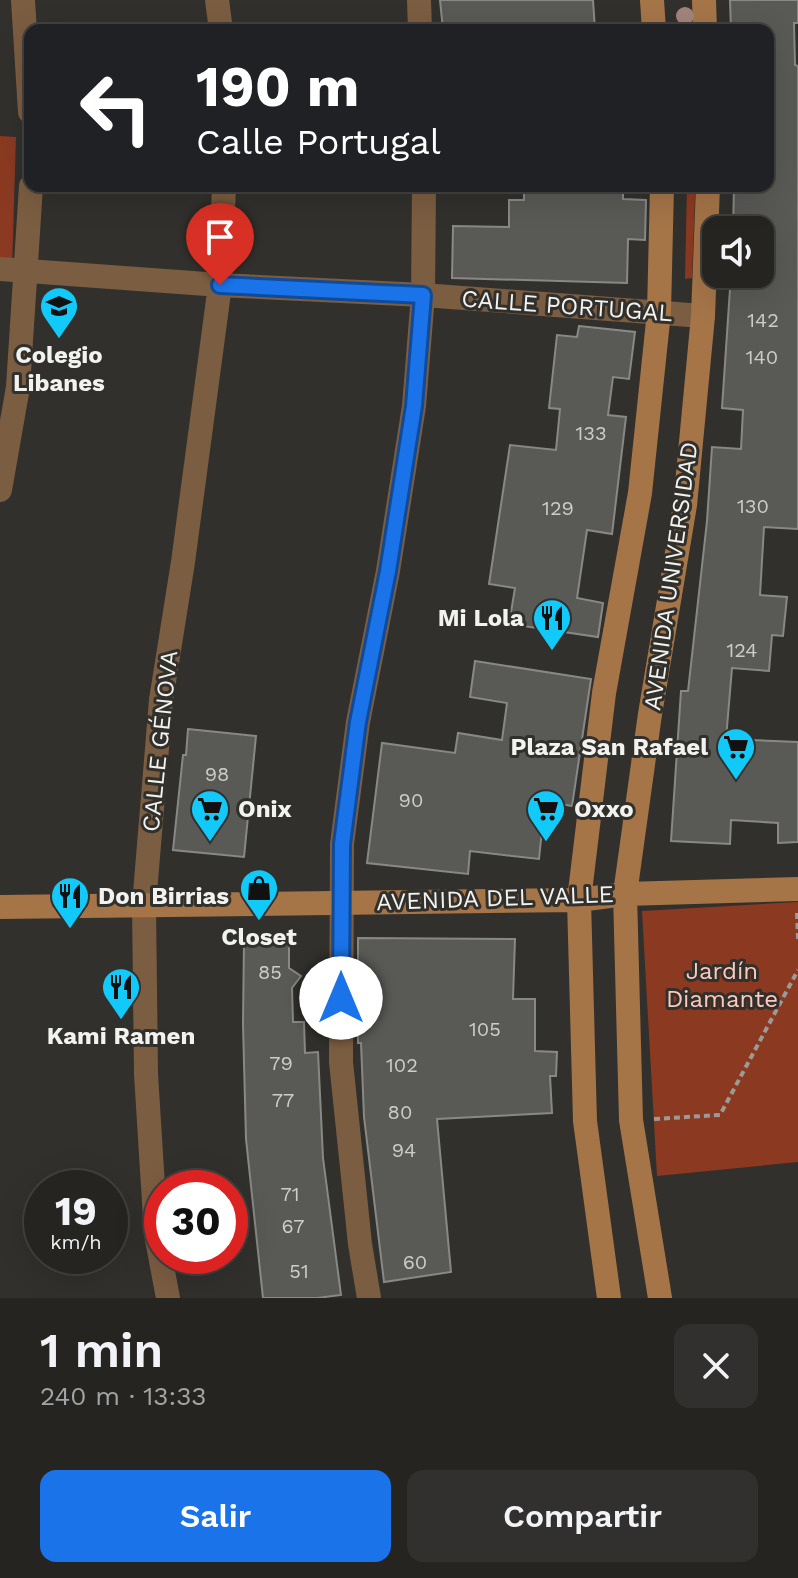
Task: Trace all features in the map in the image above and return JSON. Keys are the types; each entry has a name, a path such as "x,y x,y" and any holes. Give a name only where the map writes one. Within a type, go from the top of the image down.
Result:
{"main road":[{"path":"652,0 654,24"},
{"path":"704,0 705,24"},
{"name":"AVENIDA UNIVERSIDAD","path":"609,1298 585,1121 579,900 604,693 640,493 659,312 662,192"},
{"name":"AVENIDA UNIVERSIDAD","path":"660,1298 631,1120 625,894 650,714 685,505 703,316 708,192"},
{"name":"AVENIDA DEL VALLE","path":"0,907 579,900 625,894 798,889"}],"street":[{"path":"23,0 24,24"},
{"path":"217,0 220,24"},
{"path":"419,0 420,24"},
{"path":"0,490 18,387 31,192"},
{"name":"CALLE GÉNOVA","path":"168,1298 156,1234 146,1074 144,905 161,700 220,285 224,192"},
{"path":"369,1298 360,1244 341,1062 342,844 358,722 388,571 412,421 423,295 424,192"},
{"name":"CALLE PORTUGAL","path":"0,269 703,316"}],"path":[{"path":"631,1120 720,1115 798,970"}],"green space":[{"path":"0,136 16,137 12,268 0,267"},
{"path":"687,192 695,192 692,278 685,279"},
{"name":"Jardín Diamante","path":"798,902 798,1162 657,1176 642,911"}],"building":[{"path":"440,0 593,0 595,24 442,24"},
{"path":"730,0 798,0 798,23 794,23 795,65 798,66 798,529 764,527 760,595 787,597 783,636 772,635 769,671 732,668 726,739 798,742 798,842 778,843 778,823 731,820 730,844 671,841 681,691 688,691 712,447 741,449 743,410 722,408 730,288 774,288 774,216 733,216 734,192 774,192 774,24 731,24"},
{"path":"524,192 623,192 623,199 646,200 645,240 628,239 627,283 452,278 453,226 509,227 509,200 524,200"},
{"path":"579,326 635,332 629,379 613,377 608,415 626,417 612,534 587,530 577,598 603,603 598,637 509,624 515,588 489,584 510,445 556,450 560,409 549,408 557,335 577,337"},
{"path":"475,661 591,679 572,806 545,801 539,859 470,851 468,874 367,863 382,743 455,753 458,733 502,740 507,703 470,697"},
{"path":"188,729 256,736 244,857 173,850"},
{"path":"358,938 515,939 513,999 535,999 535,1051 557,1052 556,1076 550,1076 552,1113 437,1119 451,1272 384,1282 364,1117 361,1043 358,1043"},
{"path":"244,940 276,940 276,945 289,945 289,968 301,976 292,988 293,1022 304,1022 305,1053 318,1052 323,1158 341,1295 263,1298 246,1139"}],"place":[{"name":"Colegio Libanes","path":"59,340"},
{"name":"Mi Lola","path":"552,652"},
{"name":"Plaza San Rafael","path":"736,781"},
{"name":"Onix","path":"210,843"},
{"name":"Oxxo","path":"546,843"},
{"name":"Closet","path":"259,922"},
{"name":"Don Birrias","path":"70,930"},
{"name":"Kami Ramen","path":"121,1021"}],"route":[{"path":"220,285 423,295 414,406 388,571 358,722 342,844 341,998"}]}
